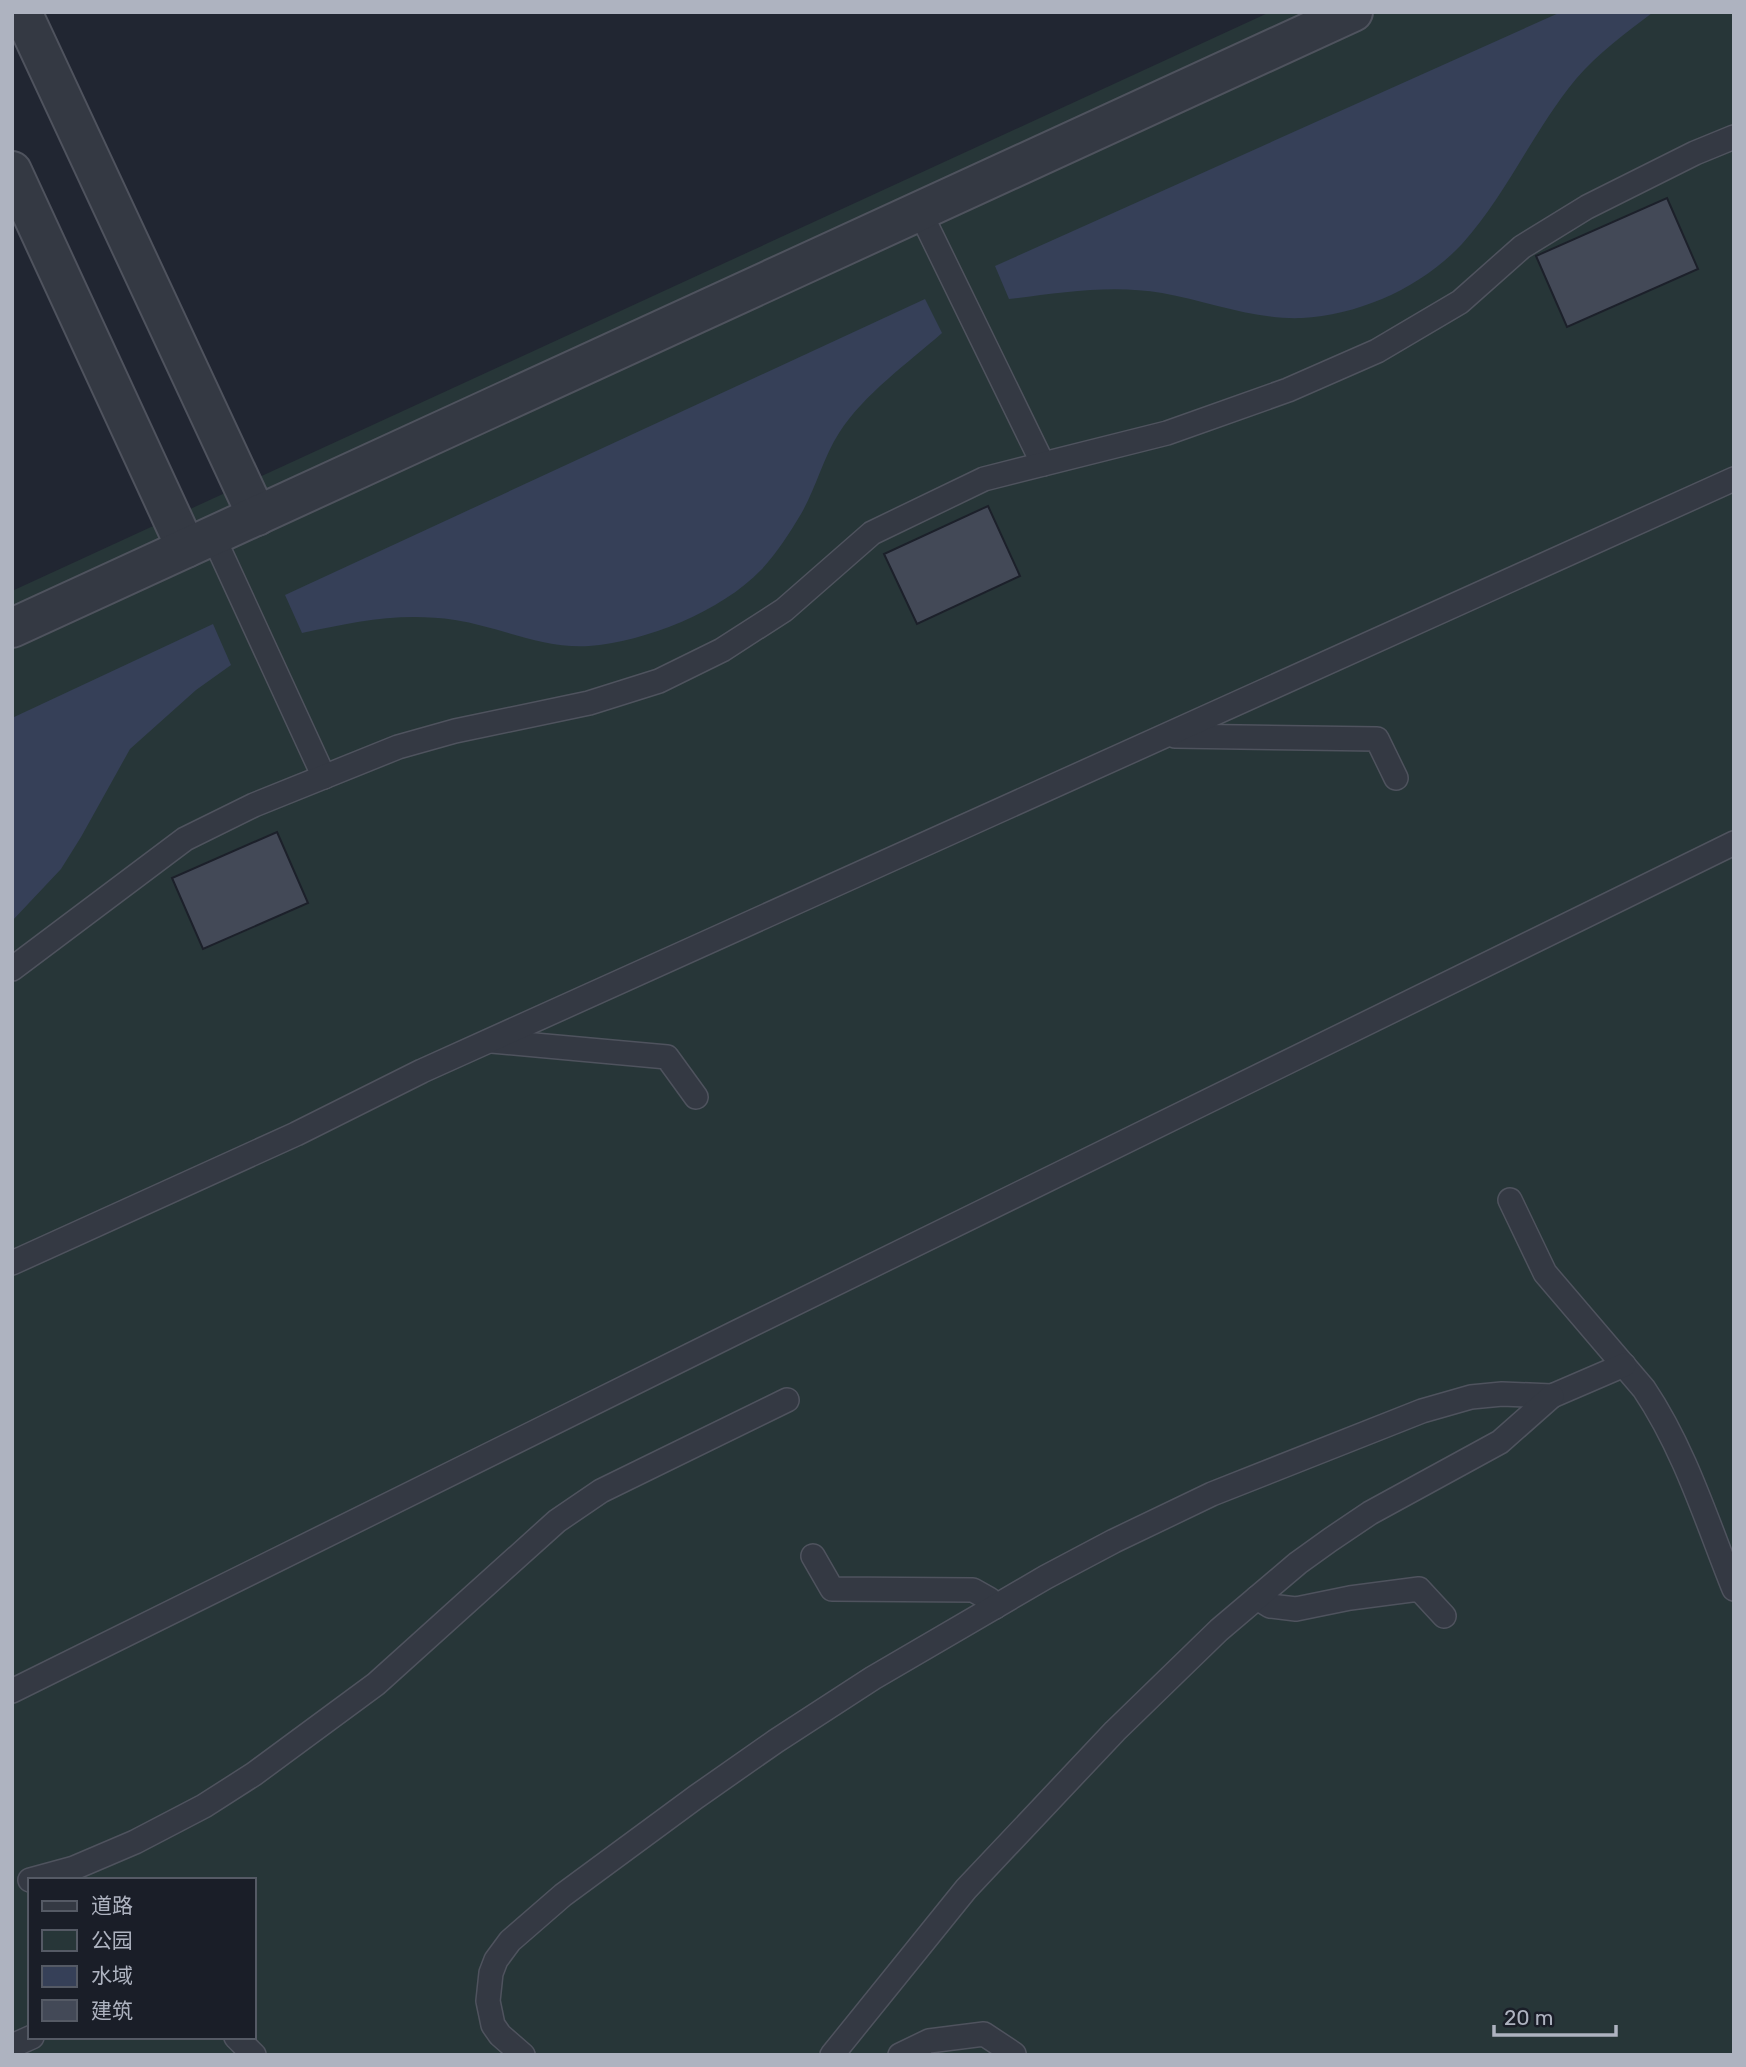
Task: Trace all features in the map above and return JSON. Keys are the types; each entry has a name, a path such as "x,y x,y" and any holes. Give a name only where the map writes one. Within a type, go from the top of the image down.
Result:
{"street":[{"path":"22,12 257,516"},
{"path":"12,628 1353,12"},
{"path":"12,171 199,542"}],"lane":[{"path":"12,969 185,839 254,805 398,747 432,737 589,703 659,681 722,650 784,610 872,533 984,479 1167,433 1289,390 1377,351 1460,302 1522,247 1587,207 1695,153 1734,137"},
{"path":"920,212 1043,464"},
{"path":"12,1264 296,1134 422,1071 1734,479"},
{"path":"199,542 324,777"},
{"path":"1168,736 1377,739 1396,778"},
{"path":"12,1690 1734,843"},
{"path":"491,1041 667,1057 696,1097"},
{"path":"1510,1200 1545,1273 1655,1405 1677,1447 1734,1589"},
{"path":"832,2055 899,1969 985,1869 1125,1722 1219,1630 1298,1563 1370,1513 1500,1441 1552,1396 1624,1365"},
{"path":"523,2055 500,2035 494,2025 488,2001 491,1973 496,1960 510,1941 529,1923 696,1797 873,1678 1114,1541 1213,1494 1374,1429 1471,1397 1502,1394 1552,1396"},
{"path":"40,1878 74,1868 135,1842 204,1806 254,1774 376,1684 557,1521 601,1491 787,1400"},
{"path":"813,1556 832,1588 973,1590 982,1594 995,1607"},
{"path":"1257,1598 1270,1606 1296,1609 1350,1598 1419,1590 1444,1616"},
{"path":"900,2055 929,2041 984,2034 1014,2054"},
{"path":"12,2046 28,2039"},
{"path":"238,2039 254,2055"}],"green space":[{"path":"1270,12 1734,12 1734,2055 12,2055 12,591"}],"water":[{"path":"1561,12 1652,13 1603,52 1576,79 1478,225 1446,259 1409,286 1368,305 1324,316 1302,318 1266,316 1143,290 1085,290 1009,299 995,266"},
{"path":"925,299 942,333 887,380 849,419 833,443 801,514 767,564 745,585 704,611 658,631 589,646 538,641 455,620 415,617 378,619 302,633 285,595"},
{"path":"213,624 231,665 196,690 130,749 61,869 12,921 12,718"}],"building":[{"path":"1667,198 1698,269 1567,327 1536,256"},
{"path":"988,506 1020,576 917,624 884,554"},
{"path":"277,832 308,903 203,949 172,878"}]}
